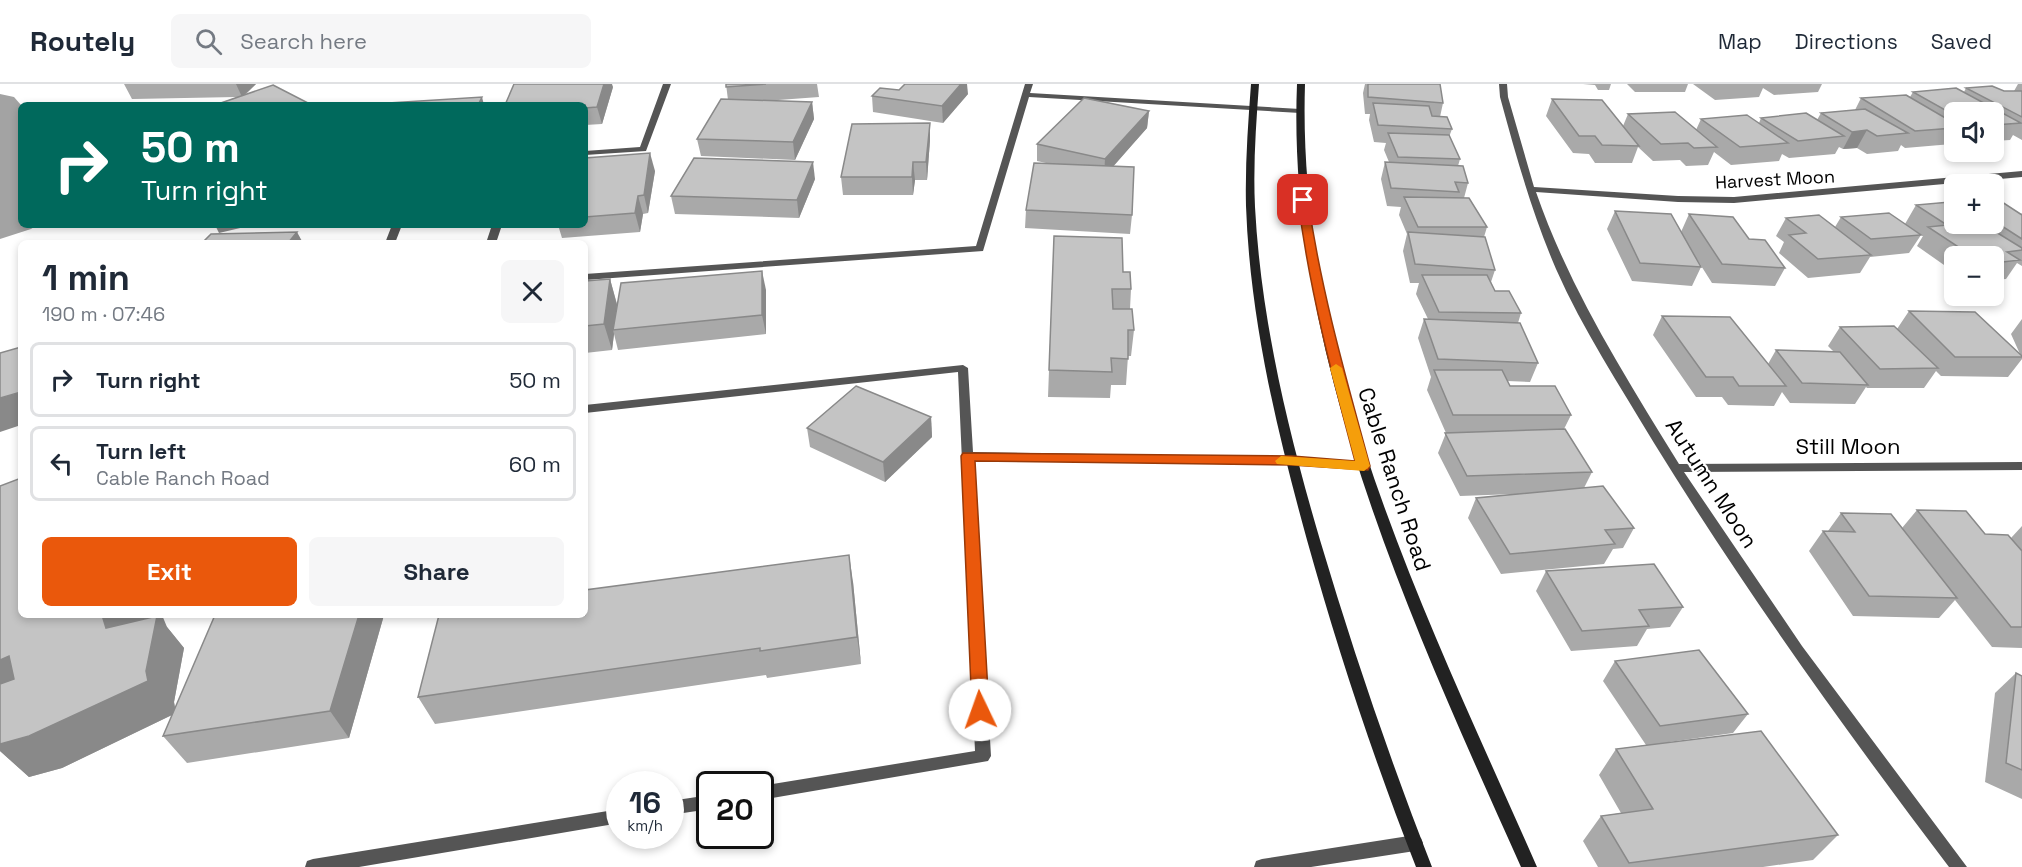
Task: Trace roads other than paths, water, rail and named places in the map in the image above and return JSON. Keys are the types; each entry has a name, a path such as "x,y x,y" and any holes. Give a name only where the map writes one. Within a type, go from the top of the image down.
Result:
{"street":[{"path":"588,153 643,149 668,84"},
{"path":"588,278 980,249 1029,84"},
{"path":"1255,84 1252,107 1250,194 1257,290 1264,343 1292,461 1333,605 1361,693 1424,867"},
{"name":"Cable Ranch Road","path":"1301,84 1300,171 1308,240 1329,341 1364,466 1412,604 1529,867"},
{"name":"Autumn Moon","path":"1503,84 1504,98 1530,189 1552,250 1593,333 1675,468 1763,600 1858,735 1959,867"},
{"path":"1025,95 1300,111"},
{"name":"Harvest Moon","path":"1530,189 1678,199 1734,200 2022,174"},
{"path":"588,409 963,368 983,756 774,791"},
{"path":"968,456 1292,461 1364,466"},
{"name":"Still Moon","path":"1675,468 2022,466"},
{"path":"313,867 606,818"},
{"path":"1262,867 1415,843"}]}
